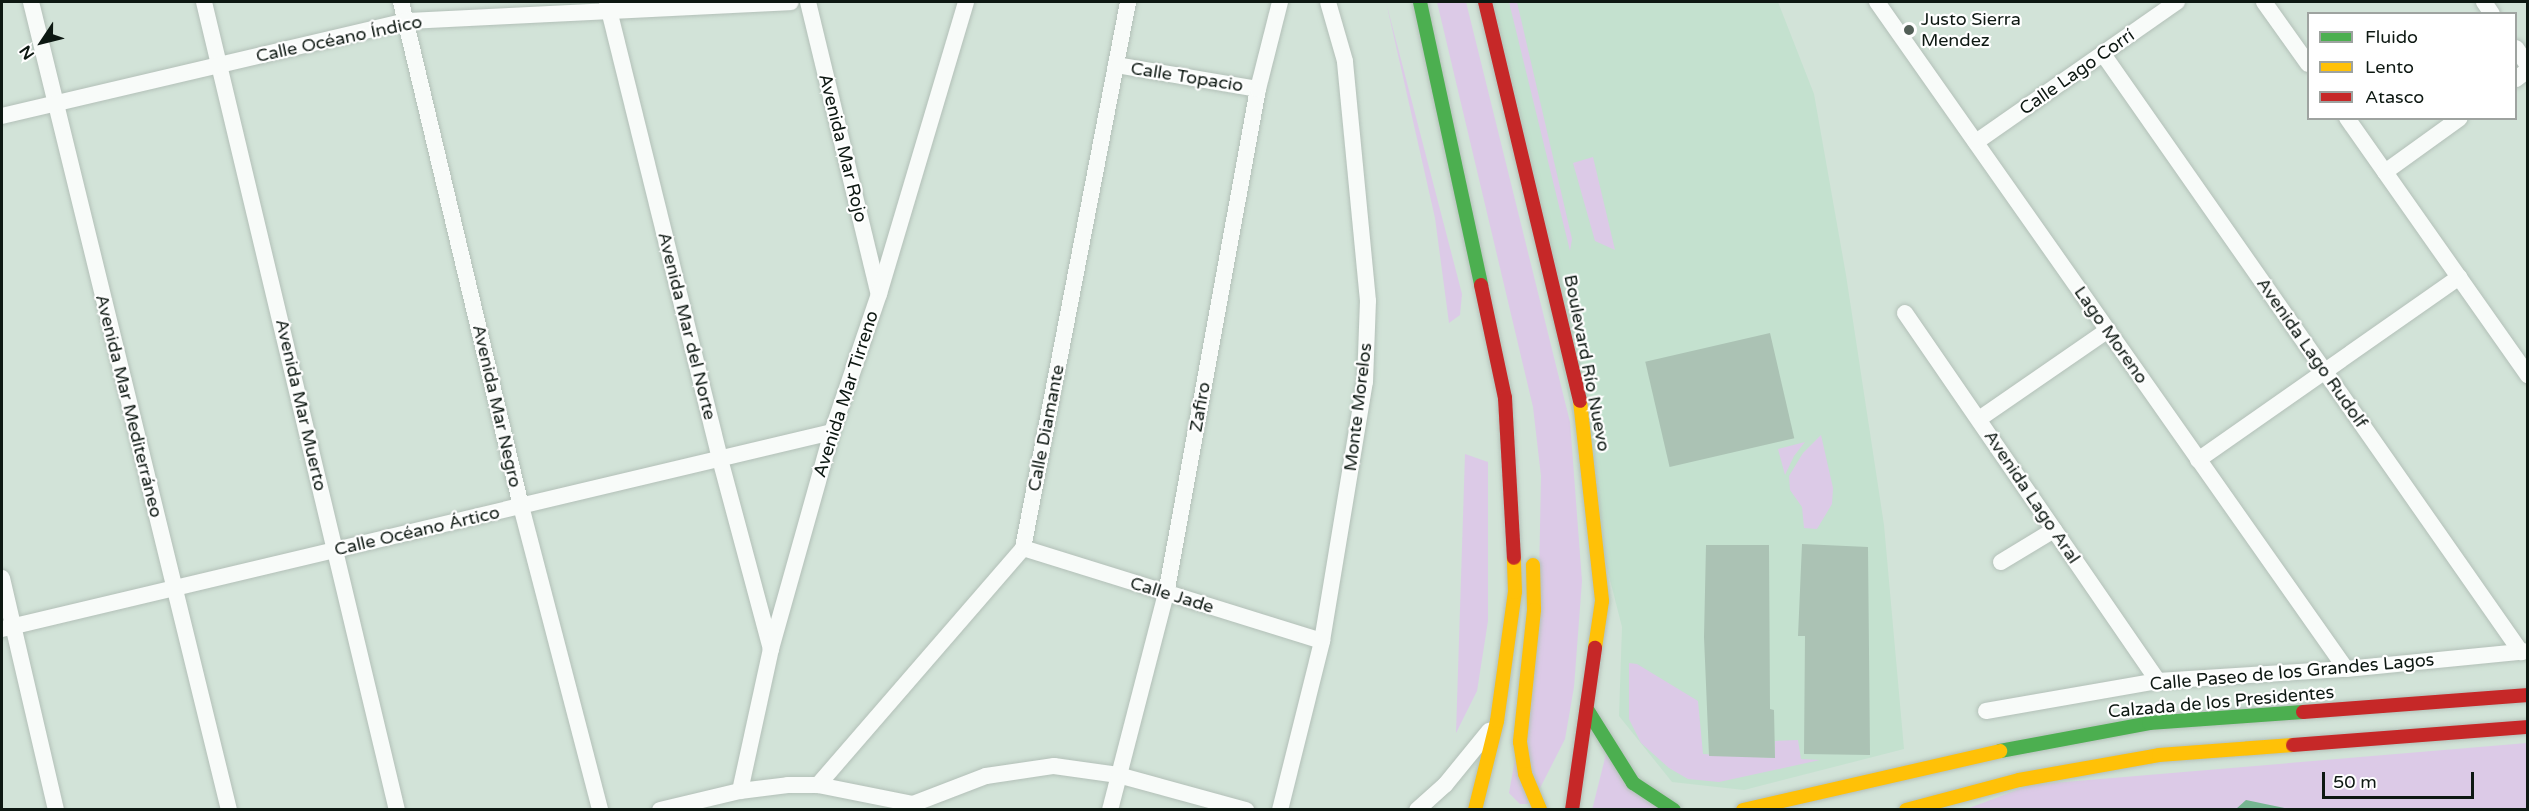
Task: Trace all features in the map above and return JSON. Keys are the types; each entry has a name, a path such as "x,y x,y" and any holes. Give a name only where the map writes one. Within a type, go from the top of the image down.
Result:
{"highway":[{"path":"1420,2 1505,398 1520,438 1525,480"},
{"name":"Boulevard Río Nuevo","path":"1485,2 1583,414 1602,601 1588,711 1572,809"},
{"path":"1474,810 1497,721 1515,592 1505,398"},
{"path":"1532,552 1534,610 1520,742 1525,774 1540,810"},
{"name":"Calzada de los Presidentes","path":"1743,810 2050,739 2149,723 2528,695"},
{"path":"1588,711 1633,783 1674,810"},
{"path":"1906,810 2019,780 2148,756 2528,727"},
{"path":"2037,792 2148,756"},
{"path":"1877,794 1921,768"}],"street":[{"name":"Avenida Mar Mediterráneo","path":"31,2 229,810"},
{"name":"Avenida Mar Muerto","path":"204,2 397,810"},
{"name":"Avenida Mar Negro","path":"401,2 521,506 600,810"},
{"name":"Calle Océano Índico","path":"2,116 406,21 608,5 791,2"},
{"name":"Avenida Mar Rojo","path":"808,2 879,294"},
{"name":"Avenida Mar Tirreno","path":"740,791 771,649 832,432 879,294 966,2"},
{"name":"Calle Diamante","path":"818,785 1023,548 1128,2"},
{"name":"Zafiro","path":"1110,810 1166,594 1258,89 1280,2"},
{"name":"Monte Morelos","path":"1280,810 1322,641 1365,382 1368,301 1345,61 1328,2"},
{"name":"Lago Moreno","path":"1877,2 2346,669"},
{"name":"Calle Lago Corrí","path":"1976,142 2177,2"},
{"path":"2265,2 2307,63"},
{"name":"Avenida Mar del Norte","path":"608,5 720,459 771,649"},
{"path":"2517,50 2528,68"},
{"name":"Avenida Lago Rudolf","path":"2103,54 2524,652"},
{"name":"Calle Topacio","path":"1116,65 1258,89"},
{"path":"2348,120 2528,376"},
{"path":"2385,172 2457,120"},
{"path":"2198,460 2458,277"},
{"name":"Avenida Lago Aral","path":"1905,314 2158,681"},
{"path":"1979,419 2108,330"},
{"name":"Calle Océano Ártico","path":"7,628 832,432"},
{"path":"2001,562 2054,530"},
{"name":"Calle Jade","path":"1023,548 1322,641"},
{"path":"2,578 7,628 56,810"},
{"name":"Calle Paseo de los Grandes Lagos","path":"1986,711 2158,681 2346,669 2524,652"},
{"path":"1417,810 1445,785 1497,721"},
{"path":"660,810 740,791 818,785 912,807 986,776 1054,766 1118,775 1246,810"}],"shaded area":[{"path":"1386,2 1462,294 1460,315 1449,323 1435,218"},
{"path":"1437,2 1466,2 1570,422 1582,581 1574,687 1565,739 1535,798 1527,804 1520,804 1509,793 1538,630 1541,476 1533,407"},
{"path":"1485,2 1778,2 1814,94 1846,275 1884,525 1904,749 1744,790 1672,782 1619,716 1622,627 1595,521"},
{"path":"1509,2 1517,2 1572,239 1570,251"},
{"path":"1593,157 1615,250 1595,241 1573,163"},
{"path":"1821,435 1833,488 1832,504 1817,529 1804,528 1802,507 1790,490 1789,476 1803,453"},
{"path":"1805,442 1794,456 1785,475 1778,449"},
{"path":"1465,454 1488,462 1488,621 1477,691 1456,733"},
{"path":"1629,663 1637,664 1698,701 1703,754 1775,758 1775,741 1798,740 1801,759 1820,760 1719,782 1688,779 1669,768 1641,743 1629,719"},
{"path":"2527,743 2527,809 1964,810 2030,785"},
{"path":"1606,754 1665,810 1592,810"},
{"path":"2246,800 2289,809 2236,809"}],"building":[{"path":"1770,333 1794,438 1670,467 1645,362"},
{"path":"1802,544 1868,547 1870,755 1804,754 1805,636 1798,636"},
{"path":"1706,545 1769,545 1770,709 1774,710 1775,758 1709,756 1704,637"}],"traffic: fast":[{"path":"1420,2 1481,285"},
{"path":"1588,711 1633,783 1674,810"},
{"path":"2000,751 2149,723 2303,712"}],"traffic: slow":[{"path":"1580,401 1602,601 1595,648"},
{"path":"1475,810 1497,721 1515,592 1514,558"},
{"path":"1533,565 1534,610 1520,742 1525,774 1540,810"},
{"path":"1906,810 2019,780 2159,755 2293,745"},
{"path":"1743,810 2000,751"}],"traffic: jam":[{"path":"1485,2 1580,401"},
{"path":"1481,285 1505,398 1514,558"},
{"path":"1572,810 1595,648"},
{"path":"2303,712 2528,695"},
{"path":"2293,745 2528,727"}],"place":[{"name":"Justo Sierra Mendez","path":"1909,30"}]}
